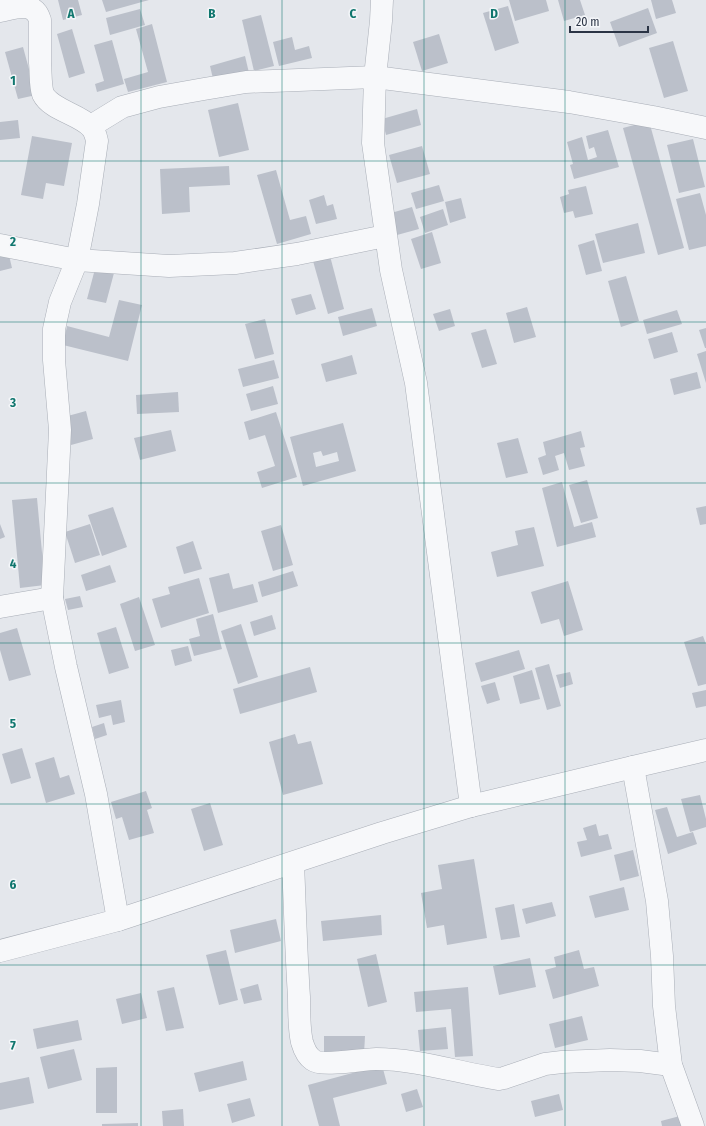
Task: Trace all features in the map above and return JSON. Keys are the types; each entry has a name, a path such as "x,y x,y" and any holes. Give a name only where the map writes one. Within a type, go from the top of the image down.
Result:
{"street":[{"path":"382,0 374,77 373,143 391,270 416,383 471,806"},
{"path":"0,11 28,6 38,13 40,20 41,79 44,94 49,101 57,107 91,126 97,141 88,204 77,260 60,302 54,329 54,360 60,430 52,598 66,667 96,794 118,920"},
{"path":"91,126 122,107 159,97 204,89 246,82 374,77 569,102 706,128"},
{"path":"0,245 77,260 169,266 234,263 297,254 386,236"},
{"path":"0,607 52,598"},
{"path":"0,951 118,920 382,833 471,806 706,750"},
{"path":"632,767 657,901 662,956 664,1006 671,1066 693,1126"},
{"path":"294,863 301,1041 305,1050 314,1061 346,1062 375,1059 401,1061 425,1064 499,1079 545,1064 562,1062 618,1060 640,1061 671,1066"}],"building":[{"path":"58,0 78,0 82,15 63,20"},
{"path":"102,0 149,0 106,12"},
{"path":"509,0 546,0 549,11 515,21"},
{"path":"558,0 580,0 585,15 564,21"},
{"path":"651,0 672,0 676,13 656,19"},
{"path":"508,6 519,43 495,51 483,13"},
{"path":"648,8 657,33 619,47 610,22"},
{"path":"140,9 145,25 110,35 106,18"},
{"path":"261,15 274,66 254,71 242,20"},
{"path":"152,24 167,82 128,92 124,79 148,72 136,29"},
{"path":"72,29 85,73 69,78 57,34"},
{"path":"439,34 448,63 422,71 413,42"},
{"path":"292,37 295,50 309,46 312,58 279,66 273,42"},
{"path":"112,40 124,84 97,92 95,84 104,81 94,45"},
{"path":"673,41 688,91 664,98 649,48"},
{"path":"23,47 36,95 18,99 5,52"},
{"path":"245,56 249,73 214,83 210,66"},
{"path":"238,103 249,150 219,157 208,110"},
{"path":"417,109 421,125 386,135 382,119"},
{"path":"18,120 20,138 0,140 0,122"},
{"path":"649,121 684,248 658,255 623,128"},
{"path":"608,130 619,167 574,179 570,165 573,164 567,142 582,137 588,160 597,157 594,147 589,149 586,136"},
{"path":"32,136 72,143 64,186 46,183 43,199 21,195"},
{"path":"693,139 705,187 679,193 667,145"},
{"path":"422,146 430,174 397,183 389,155"},
{"path":"229,166 230,185 189,187 190,212 162,214 160,169"},
{"path":"276,170 290,220 306,216 311,234 277,244 257,175"},
{"path":"439,185 444,201 416,209 411,193"},
{"path":"586,186 593,214 575,218 573,211 564,213 560,197 569,194 568,190"},
{"path":"700,193 706,215 706,246 689,250 676,199"},
{"path":"324,195 327,206 333,204 337,219 316,224 309,200"},
{"path":"461,198 466,218 450,223 445,202"},
{"path":"412,207 419,229 397,235 391,213"},
{"path":"443,209 448,225 425,233 420,217"},
{"path":"638,223 645,253 603,263 595,234"},
{"path":"432,232 441,263 421,269 411,239"},
{"path":"594,240 602,271 586,275 578,245"},
{"path":"8,251 12,268 0,271 0,253"},
{"path":"330,256 344,309 328,314 313,261"},
{"path":"95,269 114,273 106,303 87,299"},
{"path":"626,276 639,321 621,327 608,281"},
{"path":"311,294 316,309 296,315 291,299"},
{"path":"119,300 142,305 128,361 63,345 67,326 109,337"},
{"path":"527,307 536,337 514,343 506,313"},
{"path":"372,308 377,326 343,336 338,317"},
{"path":"450,309 455,326 439,331 433,314"},
{"path":"677,310 682,324 647,334 643,320"},
{"path":"265,319 274,354 255,359 245,324"},
{"path":"706,328 706,348 705,348 699,330"},
{"path":"486,329 497,364 482,368 471,333"},
{"path":"672,332 678,352 654,359 648,339"},
{"path":"706,351 706,383 697,354"},
{"path":"352,355 357,374 326,382 321,364"},
{"path":"274,360 279,378 243,387 238,369"},
{"path":"697,372 701,388 674,395 670,379"},
{"path":"273,386 278,404 251,411 246,394"},
{"path":"178,392 179,412 137,414 136,395"},
{"path":"86,411 93,439 71,445 64,417"},
{"path":"276,412 297,477 262,488 257,472 275,466 265,435 249,440 244,422"},
{"path":"343,423 356,471 303,486 290,437","holes":["321,451 323,456 337,452 339,461 316,467 313,453"]},
{"path":"171,430 176,451 140,460 134,438"},
{"path":"581,431 585,447 580,448 585,466 569,470 564,453 555,456 559,470 543,475 538,458 546,455 543,442"},
{"path":"518,438 528,473 506,478 497,443"},
{"path":"587,480 598,518 581,523 569,485"},
{"path":"562,482 574,527 592,522 596,537 557,547 542,488"},
{"path":"37,498 45,585 20,588 12,500"},
{"path":"706,506 706,524 700,525 696,508"},
{"path":"113,507 127,547 102,556 88,515"},
{"path":"0,524 5,537 0,539"},
{"path":"90,524 100,555 75,563 65,532"},
{"path":"281,525 293,565 273,571 261,531"},
{"path":"534,527 544,566 497,577 491,552 518,545 515,531"},
{"path":"193,541 202,569 184,574 176,547"},
{"path":"110,565 116,582 86,591 81,575"},
{"path":"293,571 298,586 262,597 258,582"},
{"path":"229,573 233,589 253,584 258,602 218,613 209,578"},
{"path":"199,578 209,613 161,628 152,599 170,594 168,587"},
{"path":"568,581 583,630 564,636 559,619 541,624 531,592"},
{"path":"80,596 83,607 68,610 65,599"},
{"path":"139,597 155,645 135,651 120,604"},
{"path":"213,614 222,649 194,656 189,639 200,636 196,619"},
{"path":"272,615 276,629 254,636 250,622"},
{"path":"241,624 258,677 238,684 221,631"},
{"path":"116,627 129,668 109,674 97,633"},
{"path":"17,628 31,675 9,681 0,650 0,633"},
{"path":"703,636 706,644 706,684 698,686 684,642"},
{"path":"188,646 192,661 175,666 171,650"},
{"path":"519,650 525,669 481,682 475,663"},
{"path":"549,664 561,706 547,710 535,668"},
{"path":"310,667 317,692 240,714 233,689"},
{"path":"532,670 540,699 520,704 513,676"},
{"path":"570,672 573,684 560,688 556,675"},
{"path":"495,682 500,700 487,704 481,686"},
{"path":"706,690 706,706 696,708 692,693"},
{"path":"121,700 125,722 113,725 111,715 99,718 96,705"},
{"path":"104,723 107,735 95,739 92,727"},
{"path":"295,734 298,744 311,741 323,784 283,795 269,742"},
{"path":"22,748 31,778 11,784 2,754"},
{"path":"54,757 60,778 69,775 75,794 46,803 35,763"},
{"path":"146,791 152,808 147,810 154,833 129,840 122,817 116,819 111,802"},
{"path":"700,795 706,819 706,827 690,832 681,799"},
{"path":"210,803 223,845 204,851 191,809"},
{"path":"667,807 677,837 693,832 697,844 668,854 655,810"},
{"path":"596,824 599,836 608,834 612,849 581,857 577,842 587,840 583,828"},
{"path":"633,850 639,876 620,881 614,855"},
{"path":"474,859 487,938 447,945 444,925 427,928 421,893 442,889 438,865"},
{"path":"624,887 629,910 595,918 589,896"},
{"path":"552,902 556,916 526,924 522,909"},
{"path":"514,904 520,937 501,940 495,908"},
{"path":"381,915 382,935 323,941 321,921"},
{"path":"276,919 281,941 235,953 230,930"},
{"path":"226,950 238,1000 219,1005 206,955"},
{"path":"579,950 584,969 594,967 599,986 553,999 545,970 556,967 554,957"},
{"path":"376,954 387,1002 368,1007 357,959"},
{"path":"530,958 536,987 499,995 493,966"},
{"path":"258,984 262,1000 244,1004 240,989"},
{"path":"174,987 184,1028 166,1031 157,991"},
{"path":"468,987 473,1056 455,1057 451,1009 416,1012 414,992"},
{"path":"141,993 147,1018 122,1024 116,999"},
{"path":"582,1016 588,1040 555,1048 549,1024"},
{"path":"78,1020 82,1040 37,1049 33,1029"},
{"path":"446,1027 448,1049 420,1051 418,1030"},
{"path":"324,1036 365,1036 364,1054 324,1054"},
{"path":"74,1049 82,1080 48,1089 40,1057"},
{"path":"243,1061 247,1080 199,1092 194,1073"},
{"path":"382,1065 387,1084 333,1098 340,1126 319,1126 308,1085"},
{"path":"117,1067 117,1113 96,1113 96,1068"},
{"path":"29,1077 34,1103 0,1110 0,1083"},
{"path":"417,1089 423,1107 406,1112 401,1094"},
{"path":"559,1094 563,1110 535,1117 531,1101"},
{"path":"250,1098 255,1116 232,1123 227,1104"},
{"path":"183,1109 184,1126 163,1126 162,1111"},
{"path":"680,1116 683,1126 662,1126 661,1121"},
{"path":"138,1123 138,1126 102,1126 102,1124"}]}
